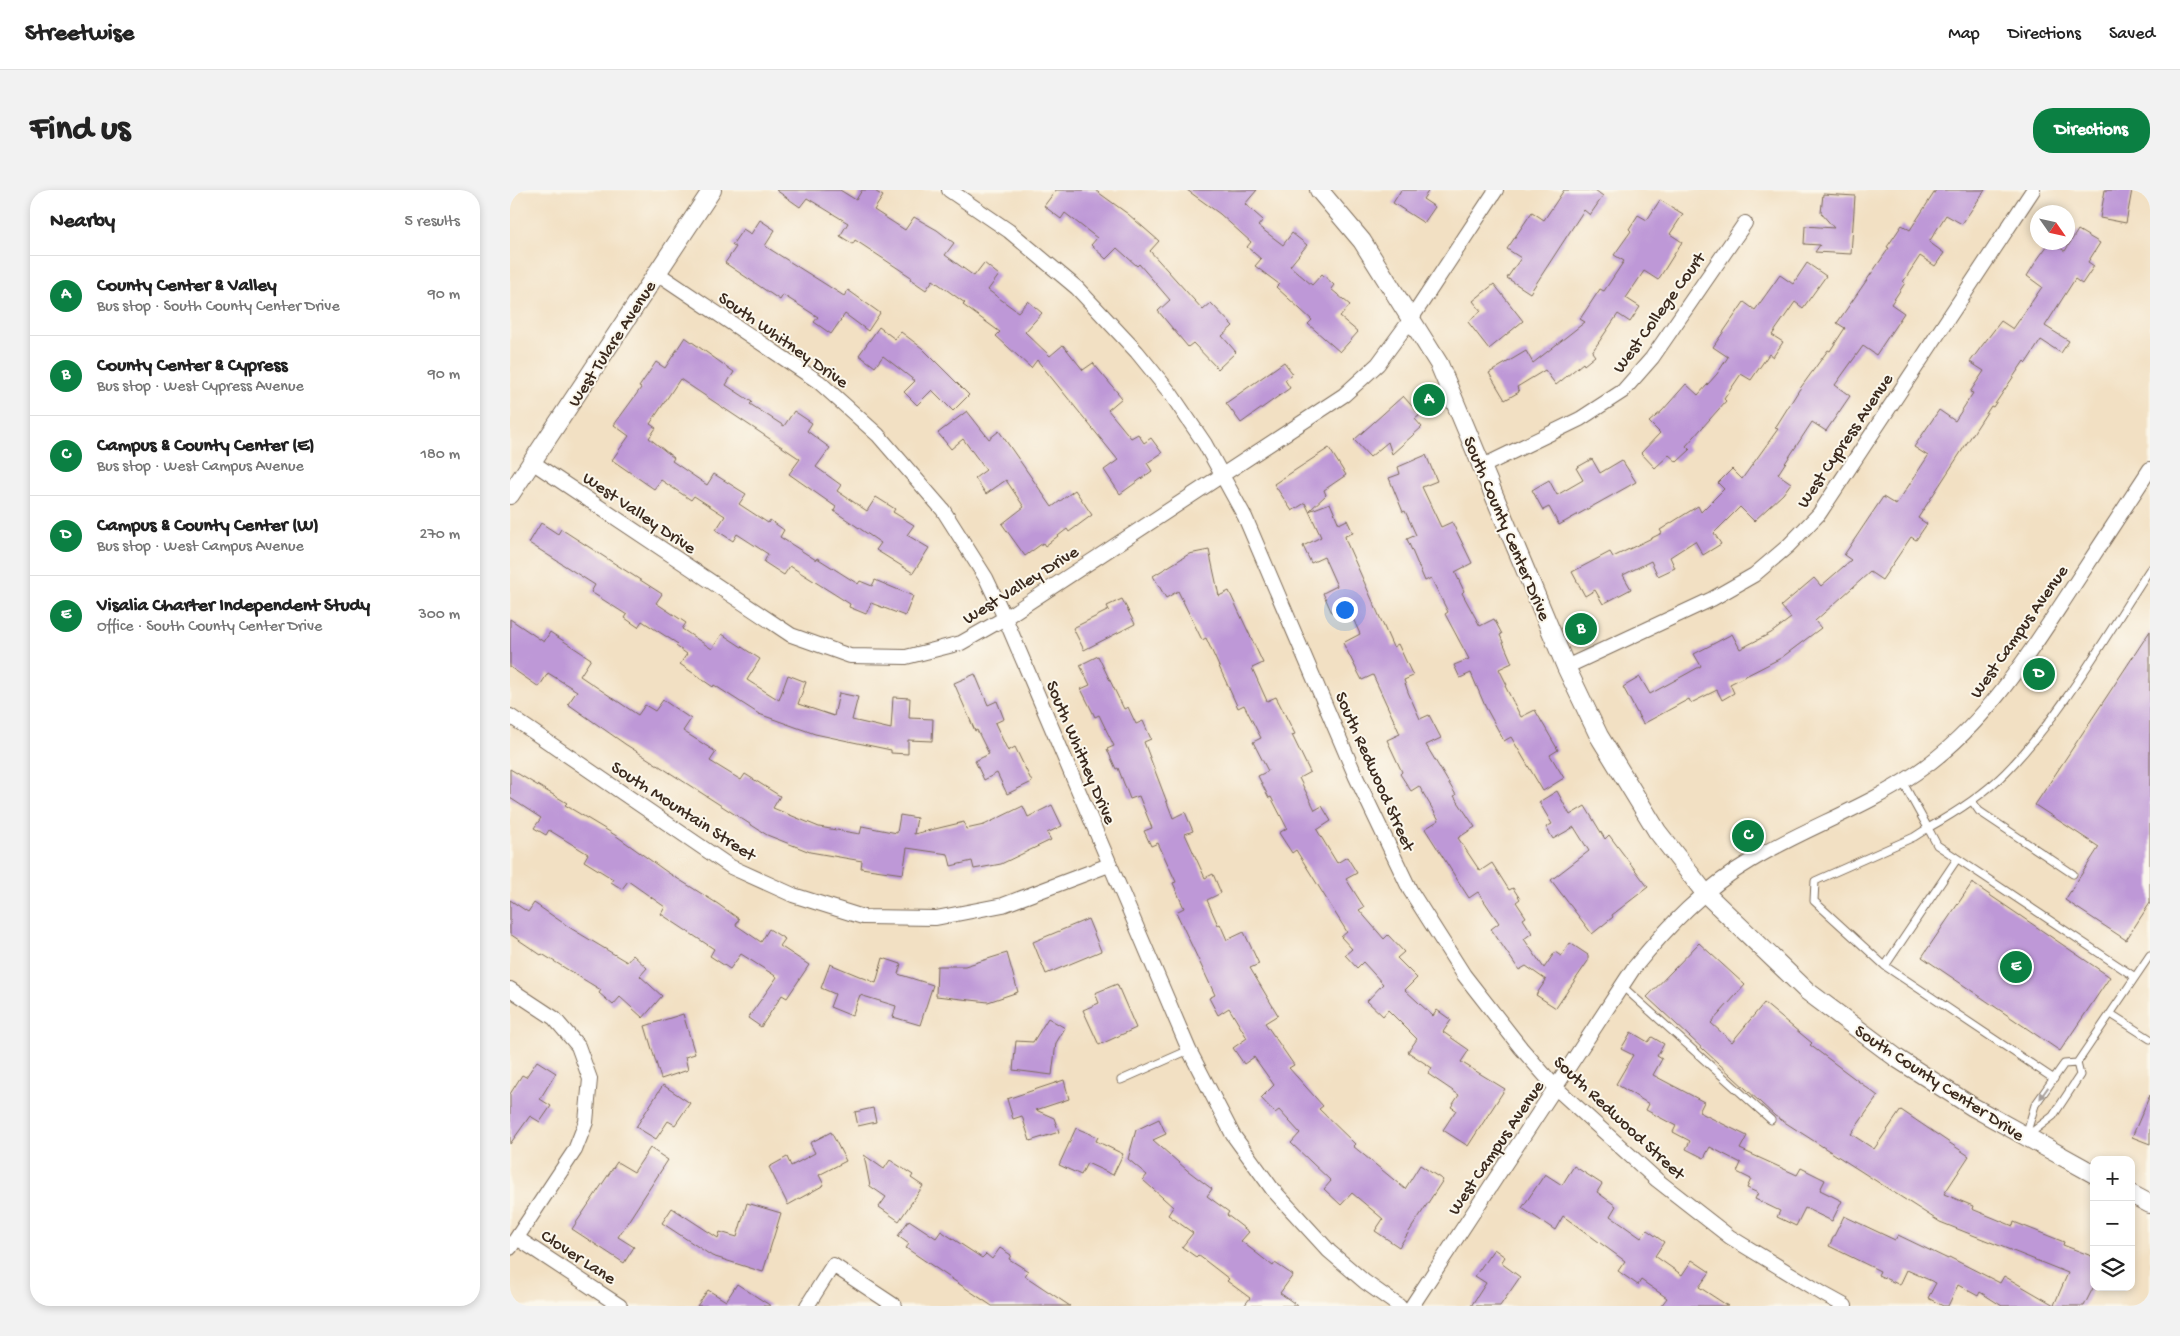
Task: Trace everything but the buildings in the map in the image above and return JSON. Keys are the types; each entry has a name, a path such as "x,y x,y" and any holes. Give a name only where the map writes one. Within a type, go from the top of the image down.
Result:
{"street":[{"name":"West Tulare Avenue","path":"510,496 712,190"},
{"name":"South Redwood Street","path":"949,190 1009,231 1077,288 1137,352 1171,394 1205,444 1245,517 1356,777 1410,890 1464,975 1556,1088 1657,1180 1730,1237 1845,1306"},
{"name":"South County Center Drive","path":"1319,190 1362,241 1439,364 1566,666 1599,736 1656,831 1705,893 1807,991 1898,1059 2026,1137 2090,1172"},
{"name":"West Valley Drive","path":"532,462 791,635 850,656 906,657 961,643 1005,618 1344,395 1378,364 1411,319 1496,190"},
{"name":"West Cypress Avenue","path":"1566,666 1712,599 1754,575 1788,546 1820,514 2033,190"},
{"name":"West College Court","path":"1482,466 1580,419 1624,391 1652,358 1745,223"},
{"name":"South Whitney Drive","path":"656,273 819,382 878,434 943,510 986,578 1005,618 1189,1050 1233,1135 1273,1190 1329,1251 1365,1282 1399,1306"},
{"name":"West Campus Avenue","path":"1412,1306 1633,969 1662,933 1705,893 1752,860 1916,773 1954,743 1986,711 2020,668 2150,469"},
{"name":"South Mountain Street","path":"510,716 730,868 793,895 863,917 936,918 1003,905 1109,865"},
{"path":"510,989 554,1018 578,1046 590,1079 586,1122 575,1150 513,1243"},
{"path":"2135,1196 2150,1204"},
{"name":"Clover Lane","path":"513,1243 620,1306"},
{"path":"807,1306 833,1265 895,1306"}],"lane":[{"path":"2054,1079 1885,966 1814,901 1815,881 1928,828 1963,808 2004,774 2049,722 2150,569"},
{"path":"1902,781 1937,845 2135,977"},
{"path":"1972,801 1980,811 2073,874"},
{"path":"1885,966 1957,859"},
{"path":"2026,1137 2052,1116 2080,1075 2077,1063 2150,955"},
{"path":"1622,986 1771,1120"},
{"path":"2111,1014 2150,1039"},
{"path":"1121,1080 1189,1050"},
{"path":"2026,1137 2036,1105 2064,1064 2077,1063"}],"place":[{"name":"County Center & Valley","path":"1429,400"},
{"name":"County Center & Cypress","path":"1581,629"},
{"name":"Campus & County Center (W)","path":"2039,674"},
{"name":"Campus & County Center (E)","path":"1748,836"},
{"name":"Visalia Charter Independent Study","path":"2016,967"}]}
